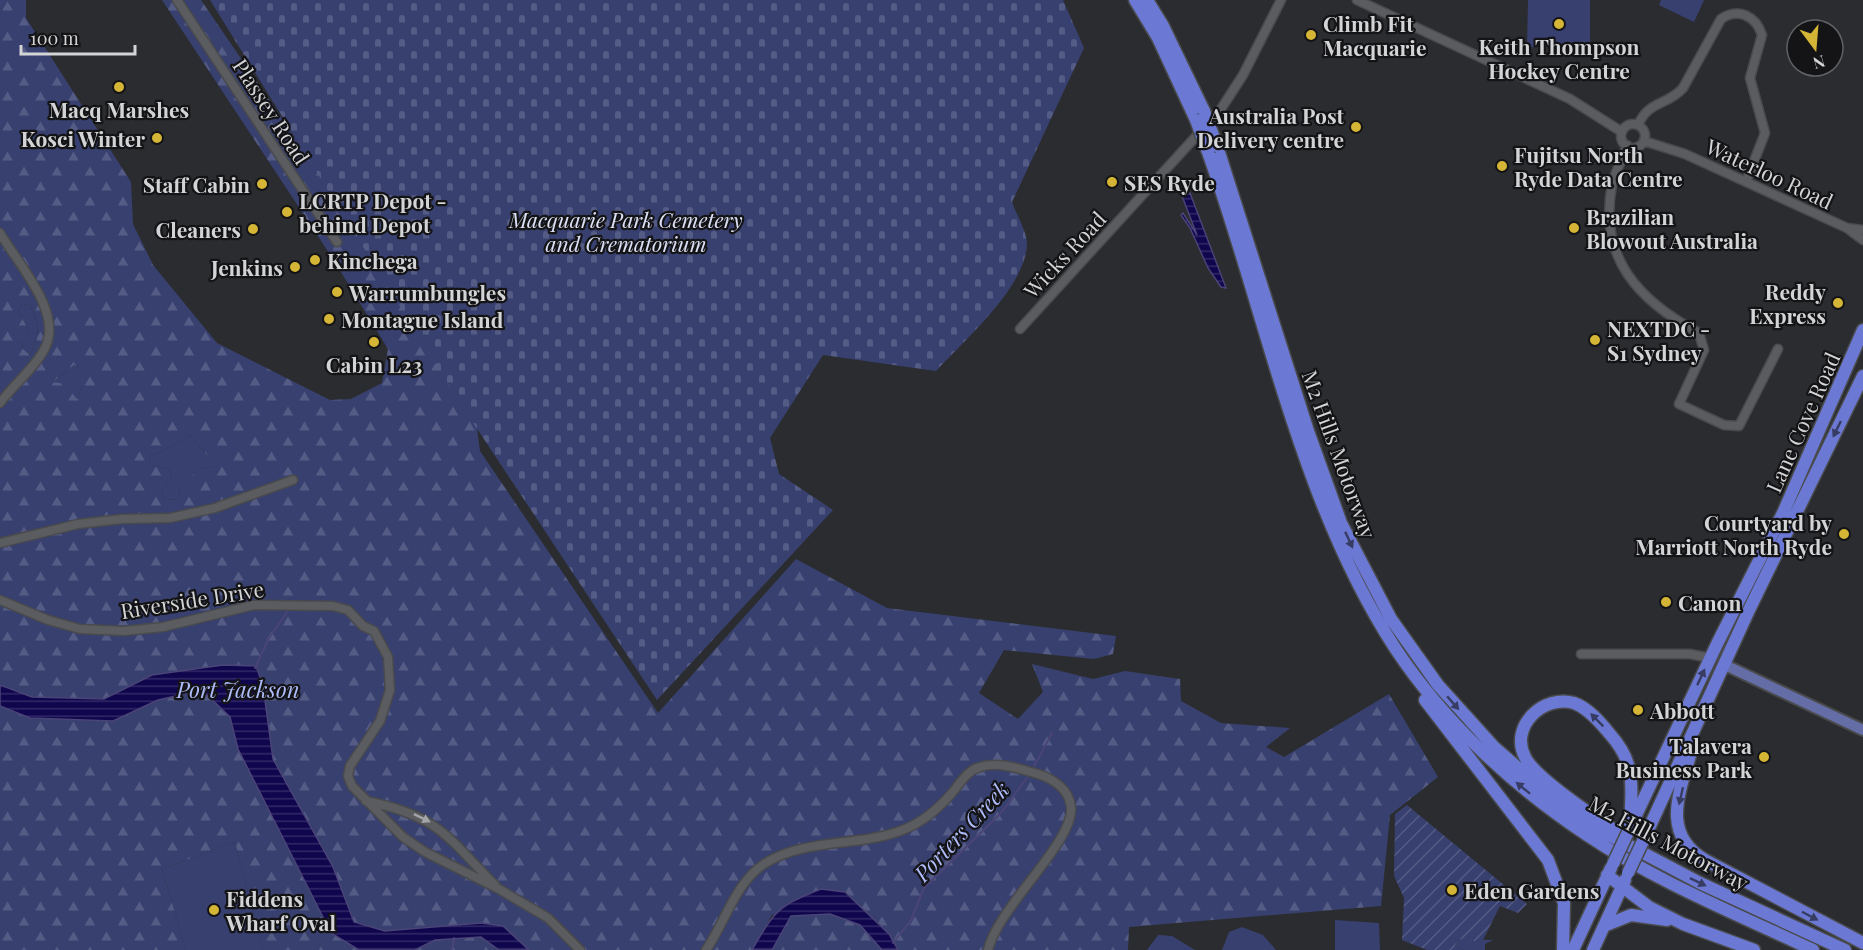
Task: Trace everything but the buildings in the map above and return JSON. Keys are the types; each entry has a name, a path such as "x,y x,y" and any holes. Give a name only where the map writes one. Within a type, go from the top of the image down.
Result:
{"highway":[{"path":"1125,0 1141,22 1158,38"},
{"name":"M2 Hills Motorway","path":"1135,0 1200,116"},
{"name":"M2 Hills Motorway","path":"1149,0 1213,150 1328,489 1359,561 1391,619 1438,685 1494,747 1564,808 1639,852 1845,950"},
{"name":"M2 Hills Motorway","path":"1213,150 1322,504 1353,573 1396,648 1458,727 1504,772 1564,819 1645,870 1813,950"},
{"name":"Lane Cove Road","path":"1573,950 1710,658 1776,530 1863,330"},
{"name":"Lane Cove Road","path":"1593,950 1725,665 1863,376"},
{"path":"1396,648 1400,669 1548,860 1564,903 1563,950"},
{"path":"1710,658 1725,665"},
{"path":"1629,831 1632,782 1629,766 1619,745 1586,709 1576,704 1553,702 1537,710 1527,722 1521,742 1529,763 1629,840 1639,852"},
{"path":"1700,719 1678,809 1677,827 1683,843 1705,860 1863,944"},
{"path":"1610,870 1623,886 1643,903 1683,924 1754,950"},
{"path":"1604,926 1616,919 1631,915 1683,924"}],"main road":[{"path":"1725,665 1863,730"}],"street":[{"name":"Plassey Road","path":"177,0 337,242"},
{"name":"Wicks Road","path":"1020,329 1221,109 1243,75 1281,0"},
{"path":"1357,0 1570,99 1622,132"},
{"path":"1638,125 1652,106 1674,97 1683,88 1720,19 1739,13 1751,18 1762,35 1752,67 1750,83 1765,133 1746,182"},
{"path":"1626,146 1638,146 1644,141 1645,134 1638,125 1631,124 1622,132 1622,139 1626,146 1613,182 1609,206 1611,231 1619,261 1642,294 1687,327 1699,333 1704,350 1679,404 1724,425 1739,426 1778,349"},
{"name":"Waterloo Road","path":"1644,141 1665,146 1746,182 1847,228 1863,240"},
{"name":"Waterloo Road","path":"1847,228 1863,230"},
{"path":"0,233 16,261 38,289 48,317 48,333 45,349 0,404"},
{"path":"0,543 78,524 122,519 170,518 215,508 293,480"},
{"name":"Riverside Drive","path":"0,600 48,620 80,629 124,631 163,627 254,605 287,604 348,610 363,626 374,631 388,657 390,690 380,721 352,760 348,776 357,793 403,837 425,852 499,889 548,918 580,950"},
{"path":"1581,654 1690,654 1710,658"},
{"path":"706,950 746,881 758,869 777,857 812,846 871,838 905,829 936,810 977,768 995,765 1051,778 1068,796 1071,804 1070,822 1060,841 1000,923 988,950"},
{"name":"Riverside Drive","path":"366,801 419,816 437,826 499,889"}],"green space":[{"path":"0,0 26,0 26,18 131,182 133,224 153,265 217,343 330,400 351,399 382,383 388,349 333,259 162,0 201,0 473,398 480,451 658,713 796,559 887,608 1116,636 1113,654 1094,659 1004,650 979,693 1018,719 1043,692 1032,664 1093,679 1125,671 1180,679 1181,701 1221,723 1290,728 1266,747 1284,757 1389,694 1438,777 1390,815 1381,906 1129,927 1128,950 898,950 889,934 845,892 772,915 752,950 529,950 503,926 481,923 384,931 354,922 333,867 273,759 263,686 152,675 104,699 32,697 0,685","holes":["22,304 30,305 38,330 30,355 23,349 21,342 30,332 18,311","74,365 80,369 77,379 82,386 77,399 71,392 67,393 66,384 53,382","190,435 219,466 201,468 180,486 179,499 165,500 161,492 172,479 169,469 151,465 149,456 164,451"]},
{"name":"Macquarie Park Cemetery and Crematorium","path":"210,0 1063,0 1084,48 1012,202 1027,241 1023,263 1015,280 991,313 936,371 823,355 770,438 779,474 833,510 657,700 458,400"},
{"name":"Keith Thompson Hockey Centre","path":"1528,0 1590,0 1590,48 1527,47"},
{"path":"1661,0 1704,0 1694,22 1659,5"},
{"path":"22,304 30,305 38,330 30,355 23,349 21,341 30,332 18,311"},
{"path":"74,365 80,369 82,386 77,399 52,383"},
{"path":"190,435 220,466 201,468 180,487 179,499 165,500 161,492 172,479 169,469 151,465 149,456 164,451"},
{"path":"202,690 230,717 238,749 331,933 359,950 263,950 235,842 162,869 186,950 0,950 0,706 30,718 113,721 158,700"},
{"name":"Eden Gardens","path":"1407,805 1527,904 1518,913 1500,906 1482,942 1458,939 1455,946 1464,950 1427,950 1402,940 1404,898 1394,876 1395,814"},
{"name":"Fiddens Wharf Oval","path":"235,842 263,950 186,950 162,869"},
{"path":"830,914 860,925 882,950 772,950 791,916"},
{"path":"1335,920 1379,923 1380,950 1335,950"},
{"path":"1242,927 1263,935 1276,950 1222,950 1229,932"},
{"path":"1158,935 1172,936 1195,950 1147,950"},
{"path":"481,937 499,950 415,950 435,940"},
{"path":"1458,939 1493,940 1485,944 1485,950 1464,950 1455,946"}],"water":[{"path":"1190,193 1226,288 1221,287 1208,268 1190,228 1181,215 1183,213 1197,235 1182,196"},
{"name":"Port Jackson","path":"223,665 256,666 263,686 273,759 333,867 354,922 385,931 481,923 503,926 529,950 499,950 481,937 435,940 415,950 359,950 331,933 238,749 230,717 202,690 158,700 113,721 30,718 0,706 0,685 32,697 104,699 152,675"},
{"path":"821,889 845,892 889,934 898,950 882,950 860,925 830,914 791,916 772,950 752,950 766,926 779,911 795,900"}],"waterway":[{"path":"255,668 269,638 290,608"},
{"name":"Porters Creek","path":"1032,770 1052,733"},
{"name":"Porters Creek","path":"893,943 911,920 924,888 1001,813 1029,775"},
{"path":"452,950 454,938"}],"place":[{"name":"Keith Thompson Hockey Centre","path":"1559,24"},
{"name":"Climb Fit Macquarie","path":"1311,35"},
{"name":"Macq Marshes","path":"119,87"},
{"name":"Australia Post Delivery centre","path":"1356,127"},
{"name":"Kosci Winter","path":"157,138"},
{"name":"Fujitsu North Ryde Data Centre","path":"1502,166"},
{"name":"SES Ryde","path":"1112,182"},
{"name":"Staff Cabin","path":"262,184"},
{"name":"LCRTP Depot - behind Depot","path":"287,212"},
{"name":"Brazilian Blowout Australia","path":"1574,228"},
{"name":"Cleaners","path":"253,229"},
{"name":"Kinchega","path":"315,260"},
{"name":"Jenkins","path":"295,267"},
{"name":"Warrumbungles","path":"337,292"},
{"name":"Reddy Express","path":"1838,303"},
{"name":"Montague Island","path":"329,319"},
{"name":"NEXTDC - S1 Sydney","path":"1595,340"},
{"name":"Cabin L23","path":"374,342"},
{"name":"Courtyard by Marriott North Ryde","path":"1844,534"},
{"name":"Canon","path":"1666,602"},
{"name":"Abbott","path":"1638,710"},
{"name":"Talavera Business Park","path":"1764,757"},
{"name":"Eden Gardens","path":"1452,890"},
{"name":"Fiddens Wharf Oval","path":"214,910"}]}
